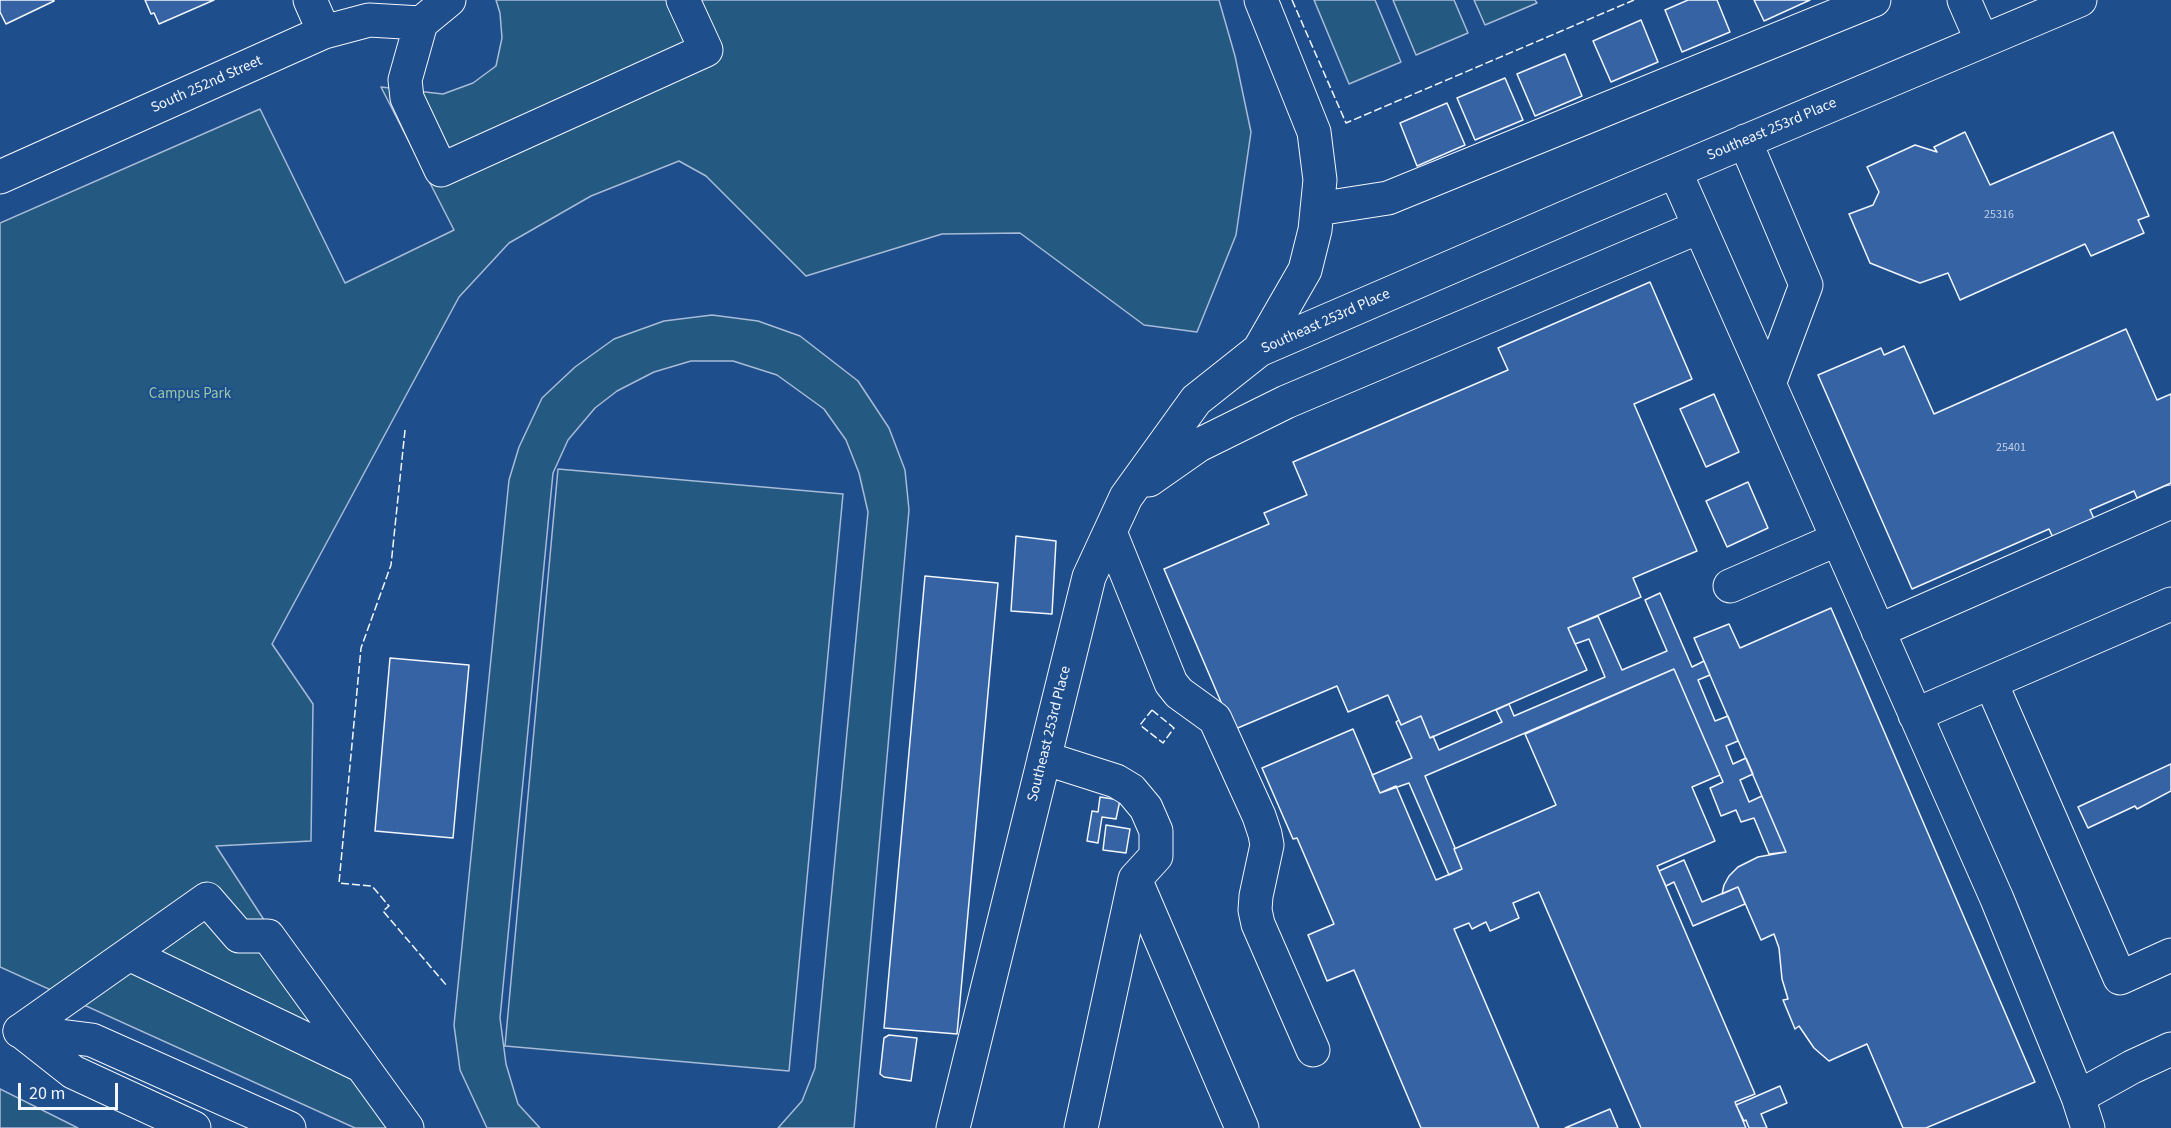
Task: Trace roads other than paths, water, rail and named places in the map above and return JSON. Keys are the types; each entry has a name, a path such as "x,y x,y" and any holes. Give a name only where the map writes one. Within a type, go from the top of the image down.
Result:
{"street":[{"path":"310,0 324,32"},
{"path":"449,0 421,22 405,80 407,98 441,170 706,50 683,0"},
{"path":"1259,350 1305,270 1315,230 1320,180 1314,132 1261,0"},
{"path":"1317,209 1388,198 1874,0"},
{"path":"1964,0 1982,41"},
{"name":"Southeast 253rd Place","path":"952,1128 1089,577 1126,497 1196,400 1259,350 2080,0"},
{"name":"South 252nd Street","path":"2,172 324,32 369,20 421,22"},
{"path":"1745,141 1806,285 1769,384"},
{"path":"1675,171 1997,899 2078,1097 2088,1128"},
{"path":"1126,497 1199,445 1286,402 1700,227"},
{"path":"1878,631 2171,501"},
{"path":"1110,532 1171,683 1179,693 1215,719 1259,816 1267,845 1256,896 1255,910 1258,924 1313,1050"},
{"path":"1730,586 1838,539"},
{"path":"1915,715 2171,604"},
{"path":"1990,682 2120,978 2171,955"},
{"path":"1044,758 1116,781 1131,790 1146,808 1156,831 1156,856 1135,879 1081,1128"},
{"path":"1135,879 1242,1128"},
{"path":"10,1026 129,954 207,899 239,936 268,936 407,1128"},
{"path":"129,954 362,1066"},
{"path":"10,1026 73,1072 163,1120 194,1128"},
{"path":"10,1026 92,1040 289,1128"},
{"path":"2078,1097 2132,1067 2171,1049"}],"park label":[{"name":"Campus Park","path":"190,395"}]}
